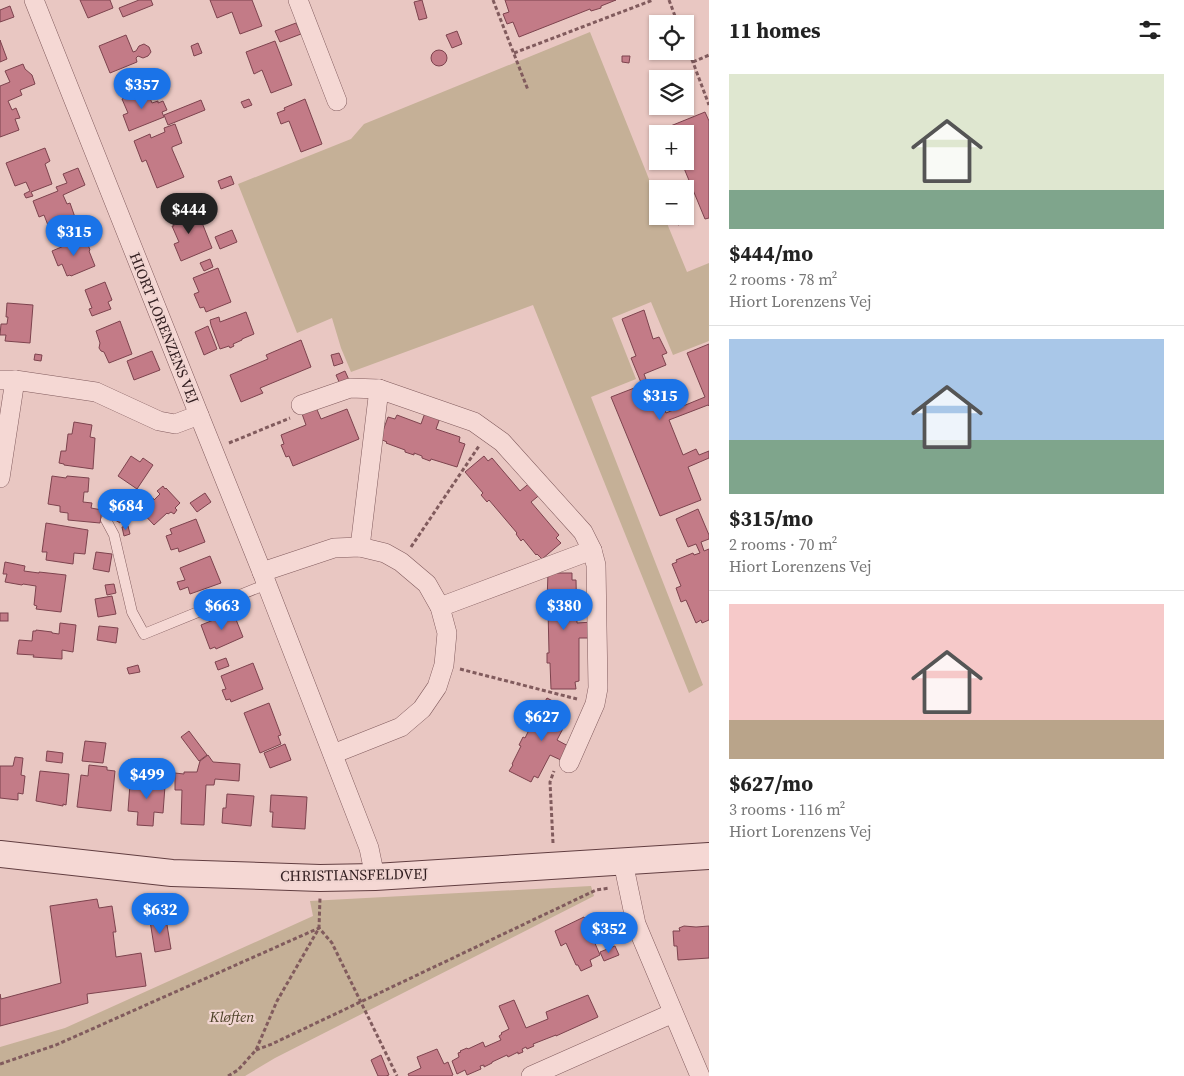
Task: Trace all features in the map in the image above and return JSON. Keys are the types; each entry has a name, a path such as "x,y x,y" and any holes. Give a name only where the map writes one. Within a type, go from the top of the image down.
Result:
{"street":[{"name":"HIORT LORENZENS VEJ","path":"34,0 265,578 369,848 375,877"},
{"path":"298,0 337,101"},
{"path":"0,478 8,380 96,392 158,421 175,424 199,415"},
{"path":"302,405 350,388 379,389 474,422 502,442 583,532 592,550 596,565 598,688 595,704 569,763"},
{"path":"360,547 379,389"},
{"path":"265,578 334,548 360,547 385,553 401,562 427,584 440,607 446,633 444,665 437,687 422,709 400,727 332,754"},
{"path":"440,607 592,550"},
{"name":"CHRISTIANSFELDVEJ","path":"0,854 172,873 320,878 626,874 709,856"},
{"path":"626,874 636,924 700,1076"},
{"path":"532,1076 673,1012"}],"lane":[{"path":"106,520 114,535 132,612 144,634 265,578"}],"path":[{"path":"493,0 528,90"},
{"path":"514,53 652,0"},
{"path":"669,0 675,15"},
{"path":"709,55 693,62 709,105"},
{"path":"213,450 294,417 302,405"},
{"path":"401,562 489,431"},
{"path":"444,665 595,704"},
{"path":"553,843 550,782 554,769 569,763"},
{"path":"256,1050 361,1002 626,874"},
{"path":"228,1076 238,1070 256,1050 277,1001 319,928 320,878"},
{"path":"319,928 332,943 397,1076"},
{"path":"0,1064 56,1045 319,928"}],"green space":[{"path":"590,32 649,180 649,225 668,225 687,272 709,263 709,341 673,355 651,302 612,318 636,379 591,397 703,685 689,693 533,305 351,372 332,318 297,333 238,184 351,139 364,124"},
{"name":"Kløften","path":"591,886 594,896 275,1058 245,1076 0,1076 0,1047 65,1028 313,916 310,901"}],"building":[{"path":"80,0 110,0 113,8 88,18"},
{"path":"139,0 151,0 153,5 123,17 119,8"},
{"path":"210,0 252,0 262,26 240,34 232,12 217,18"},
{"path":"422,0 427,18 419,20 414,2"},
{"path":"505,0 616,0 601,6 601,8 591,11 590,9 519,37 513,22 507,24 503,14 509,12"},
{"path":"10,6 14,17 0,22 0,10"},
{"path":"296,23 301,34 280,42 275,31"},
{"path":"457,31 462,44 452,48 446,35"},
{"path":"126,35 133,52 144,44 149,47 151,52 143,58 138,56 136,58 137,62 110,73 99,46"},
{"path":"0,40 7,59 0,62"},
{"path":"275,41 292,85 271,93 262,70 254,74 246,52"},
{"path":"198,43 202,53 194,56 191,46"},
{"path":"439,50 447,58 439,66 431,58"},
{"path":"622,56 630,56 629,63 622,62"},
{"path":"23,64 25,69 32,75 35,84 20,90 22,95 8,101 12,110 16,108 20,118 15,119 19,130 0,137 0,86 10,82 5,71"},
{"path":"129,70 132,77 119,82 117,75"},
{"path":"146,89 152,103 163,101 167,110 162,112 164,117 129,131 123,115 128,113 122,99"},
{"path":"249,99 252,105 244,108 241,102"},
{"path":"305,99 322,144 301,152 289,121 281,124 277,113"},
{"path":"201,100 205,110 168,125 164,115"},
{"path":"705,112 709,121 709,218 705,219 694,192 694,180 689,180 685,170 694,170 694,125 673,125"},
{"path":"175,124 182,143 172,147 172,149 184,177 157,188 146,160 142,162 134,141 150,134 151,138 165,132 164,128"},
{"path":"45,148 50,161 45,164 52,184 31,192 33,196 26,198 24,194 30,191 26,182 15,186 6,163"},
{"path":"78,168 85,185 63,195 67,204 70,203 77,223 51,233 44,215 39,217 33,201 58,191 56,187 67,183 63,174"},
{"path":"231,176 234,184 221,189 218,181"},
{"path":"184,208 189,219 199,215 212,248 181,261 174,244 179,242 169,214"},
{"path":"232,230 237,242 220,249 215,237"},
{"path":"85,237 95,266 67,276 62,264 58,266 52,251"},
{"path":"210,259 213,267 204,271 200,263"},
{"path":"218,268 231,302 206,312 204,307 200,308 194,294 199,292 193,278"},
{"path":"105,282 112,300 108,302 111,309 92,316 89,309 92,308 85,290"},
{"path":"7,303 33,305 30,343 5,341 6,335 0,335 1,324 7,324"},
{"path":"644,310 653,339 659,337 667,353 662,355 666,365 644,374 647,382 653,380 666,413 705,397 687,353 709,344 709,406 669,420 683,455 696,449 699,455 709,451 709,458 688,467 701,500 660,516 611,397 642,385 631,358 636,356 622,319"},
{"path":"246,312 254,334 233,344 234,346 230,348 229,346 220,349 210,320 219,317 220,322"},
{"path":"120,321 132,354 109,363 104,352 99,348 100,343 96,331"},
{"path":"208,326 217,349 204,355 195,332"},
{"path":"301,340 311,367 260,388 263,393 241,402 230,375 268,359 266,355"},
{"path":"152,351 160,370 134,380 127,361"},
{"path":"339,353 343,363 334,366 331,355"},
{"path":"35,354 42,355 41,361 34,360"},
{"path":"345,371 349,380 340,384 336,375"},
{"path":"315,405 321,419 347,409 359,439 293,466 289,456 286,457 281,445 284,444 281,435 306,425 301,411"},
{"path":"426,410 441,415 436,429 460,437 459,442 465,444 457,467 431,459 430,461 414,453 414,455 405,452 405,450 380,439 388,417 395,419 397,415 421,424"},
{"path":"74,422 92,425 90,437 95,438 93,469 59,463 61,451 66,451 68,434 72,434"},
{"path":"131,456 140,462 143,458 153,465 137,489 118,476"},
{"path":"484,456 488,461 492,458 520,491 532,481 542,493 531,502 559,535 556,538 561,543 542,559 536,555 523,539 521,541 517,533 489,500 487,502 481,495 483,493 465,472"},
{"path":"52,476 89,478 88,492 84,492 83,502 92,503 91,508 102,510 100,523 68,520 68,513 60,512 60,506 48,504"},
{"path":"163,486 180,503 175,508 177,510 174,514 171,512 167,513 154,525 140,510 160,494 157,491"},
{"path":"205,493 211,502 197,512 190,503"},
{"path":"698,509 709,535 709,539 701,542 704,551 709,549 709,620 702,623 701,620 696,623 686,600 681,602 676,588 681,586 672,564 677,562 676,560 693,553 694,555 700,553 696,544 688,547 676,519"},
{"path":"116,511 125,516 120,523 112,518"},
{"path":"196,519 205,542 179,552 178,548 171,550 166,536 172,534 170,529"},
{"path":"46,523 88,530 85,554 74,553 73,564 46,560 47,552 42,552"},
{"path":"128,526 130,534 124,536 122,527"},
{"path":"96,552 112,554 109,572 93,569"},
{"path":"210,556 221,583 190,594 188,587 180,590 177,582 185,580 180,568"},
{"path":"5,562 25,566 24,571 66,575 61,612 36,609 37,606 34,605 36,586 5,582 7,574 3,574"},
{"path":"548,573 572,573 572,580 576,580 577,623 593,622 593,638 579,638 579,681 575,682 576,689 551,689 550,663 547,663 547,653 549,653 548,609 545,609"},
{"path":"114,584 116,593 107,595 105,585"},
{"path":"112,596 116,614 98,617 95,599"},
{"path":"233,612 243,637 216,649 215,647 210,649 201,625 216,619 216,617"},
{"path":"0,613 8,613 8,621 0,621"},
{"path":"60,623 76,625 73,652 62,650 62,659 17,654 19,640 32,641 33,631 36,630 59,634"},
{"path":"99,626 118,628 116,643 97,640"},
{"path":"226,658 229,666 218,670 215,662"},
{"path":"253,663 263,689 231,702 230,699 226,700 222,690 226,689 221,676"},
{"path":"138,665 140,672 129,674 127,668"},
{"path":"547,698 568,709 565,715 569,717 557,740 570,747 563,761 550,755 538,778 534,776 531,782 509,771 521,746 519,745 529,730 527,729 531,721 533,722"},
{"path":"269,703 281,735 278,736 281,744 260,753 244,713"},
{"path":"189,731 207,755 199,761 181,737"},
{"path":"85,741 106,743 103,763 82,761"},
{"path":"285,744 291,760 270,768 264,753"},
{"path":"47,751 63,753 62,763 46,761"},
{"path":"208,755 213,762 240,764 239,781 215,779 214,785 206,785 204,825 181,824 182,790 175,790 175,773 197,772 200,761"},
{"path":"15,757 23,758 21,775 25,776 23,794 18,793 18,800 0,798 0,766 13,766"},
{"path":"128,760 138,761 135,783 125,782"},
{"path":"89,765 107,767 107,770 115,771 111,811 77,807 81,775 88,776"},
{"path":"40,771 69,774 66,805 36,801"},
{"path":"147,777 164,779 163,786 165,786 163,813 154,812 153,826 137,825 138,812 128,811 130,784 147,785"},
{"path":"227,794 254,796 251,826 222,823 223,808 226,808"},
{"path":"271,795 307,797 305,829 272,827 273,812 270,812"},
{"path":"97,899 99,908 112,906 116,932 113,932 116,957 141,953 146,986 87,994 88,1003 0,1026 0,994 1,999 61,983 50,906"},
{"path":"584,917 593,933 591,934 600,955 590,960 592,966 581,971 578,965 576,965 566,943 561,946 555,931"},
{"path":"166,919 171,949 155,952 150,921"},
{"path":"684,926 709,926 709,958 678,960 677,946 674,946 673,931 680,931 679,928"},
{"path":"615,946 619,955 604,961 600,952"},
{"path":"588,995 598,1017 533,1044 534,1046 527,1049 526,1047 522,1049 523,1052 518,1054 518,1052 508,1057 507,1055 484,1067 484,1065 480,1066 481,1069 467,1075 465,1070 457,1074 452,1061 459,1057 458,1053 460,1051 483,1042 485,1047 501,1040 499,1036 501,1033 509,1029 499,1006 514,1000 526,1028 548,1019 546,1012"},
{"path":"437,1049 444,1064 448,1062 453,1075 409,1076 408,1074 421,1068 417,1057"},
{"path":"381,1055 389,1075 386,1076 378,1076 371,1060"}]}
